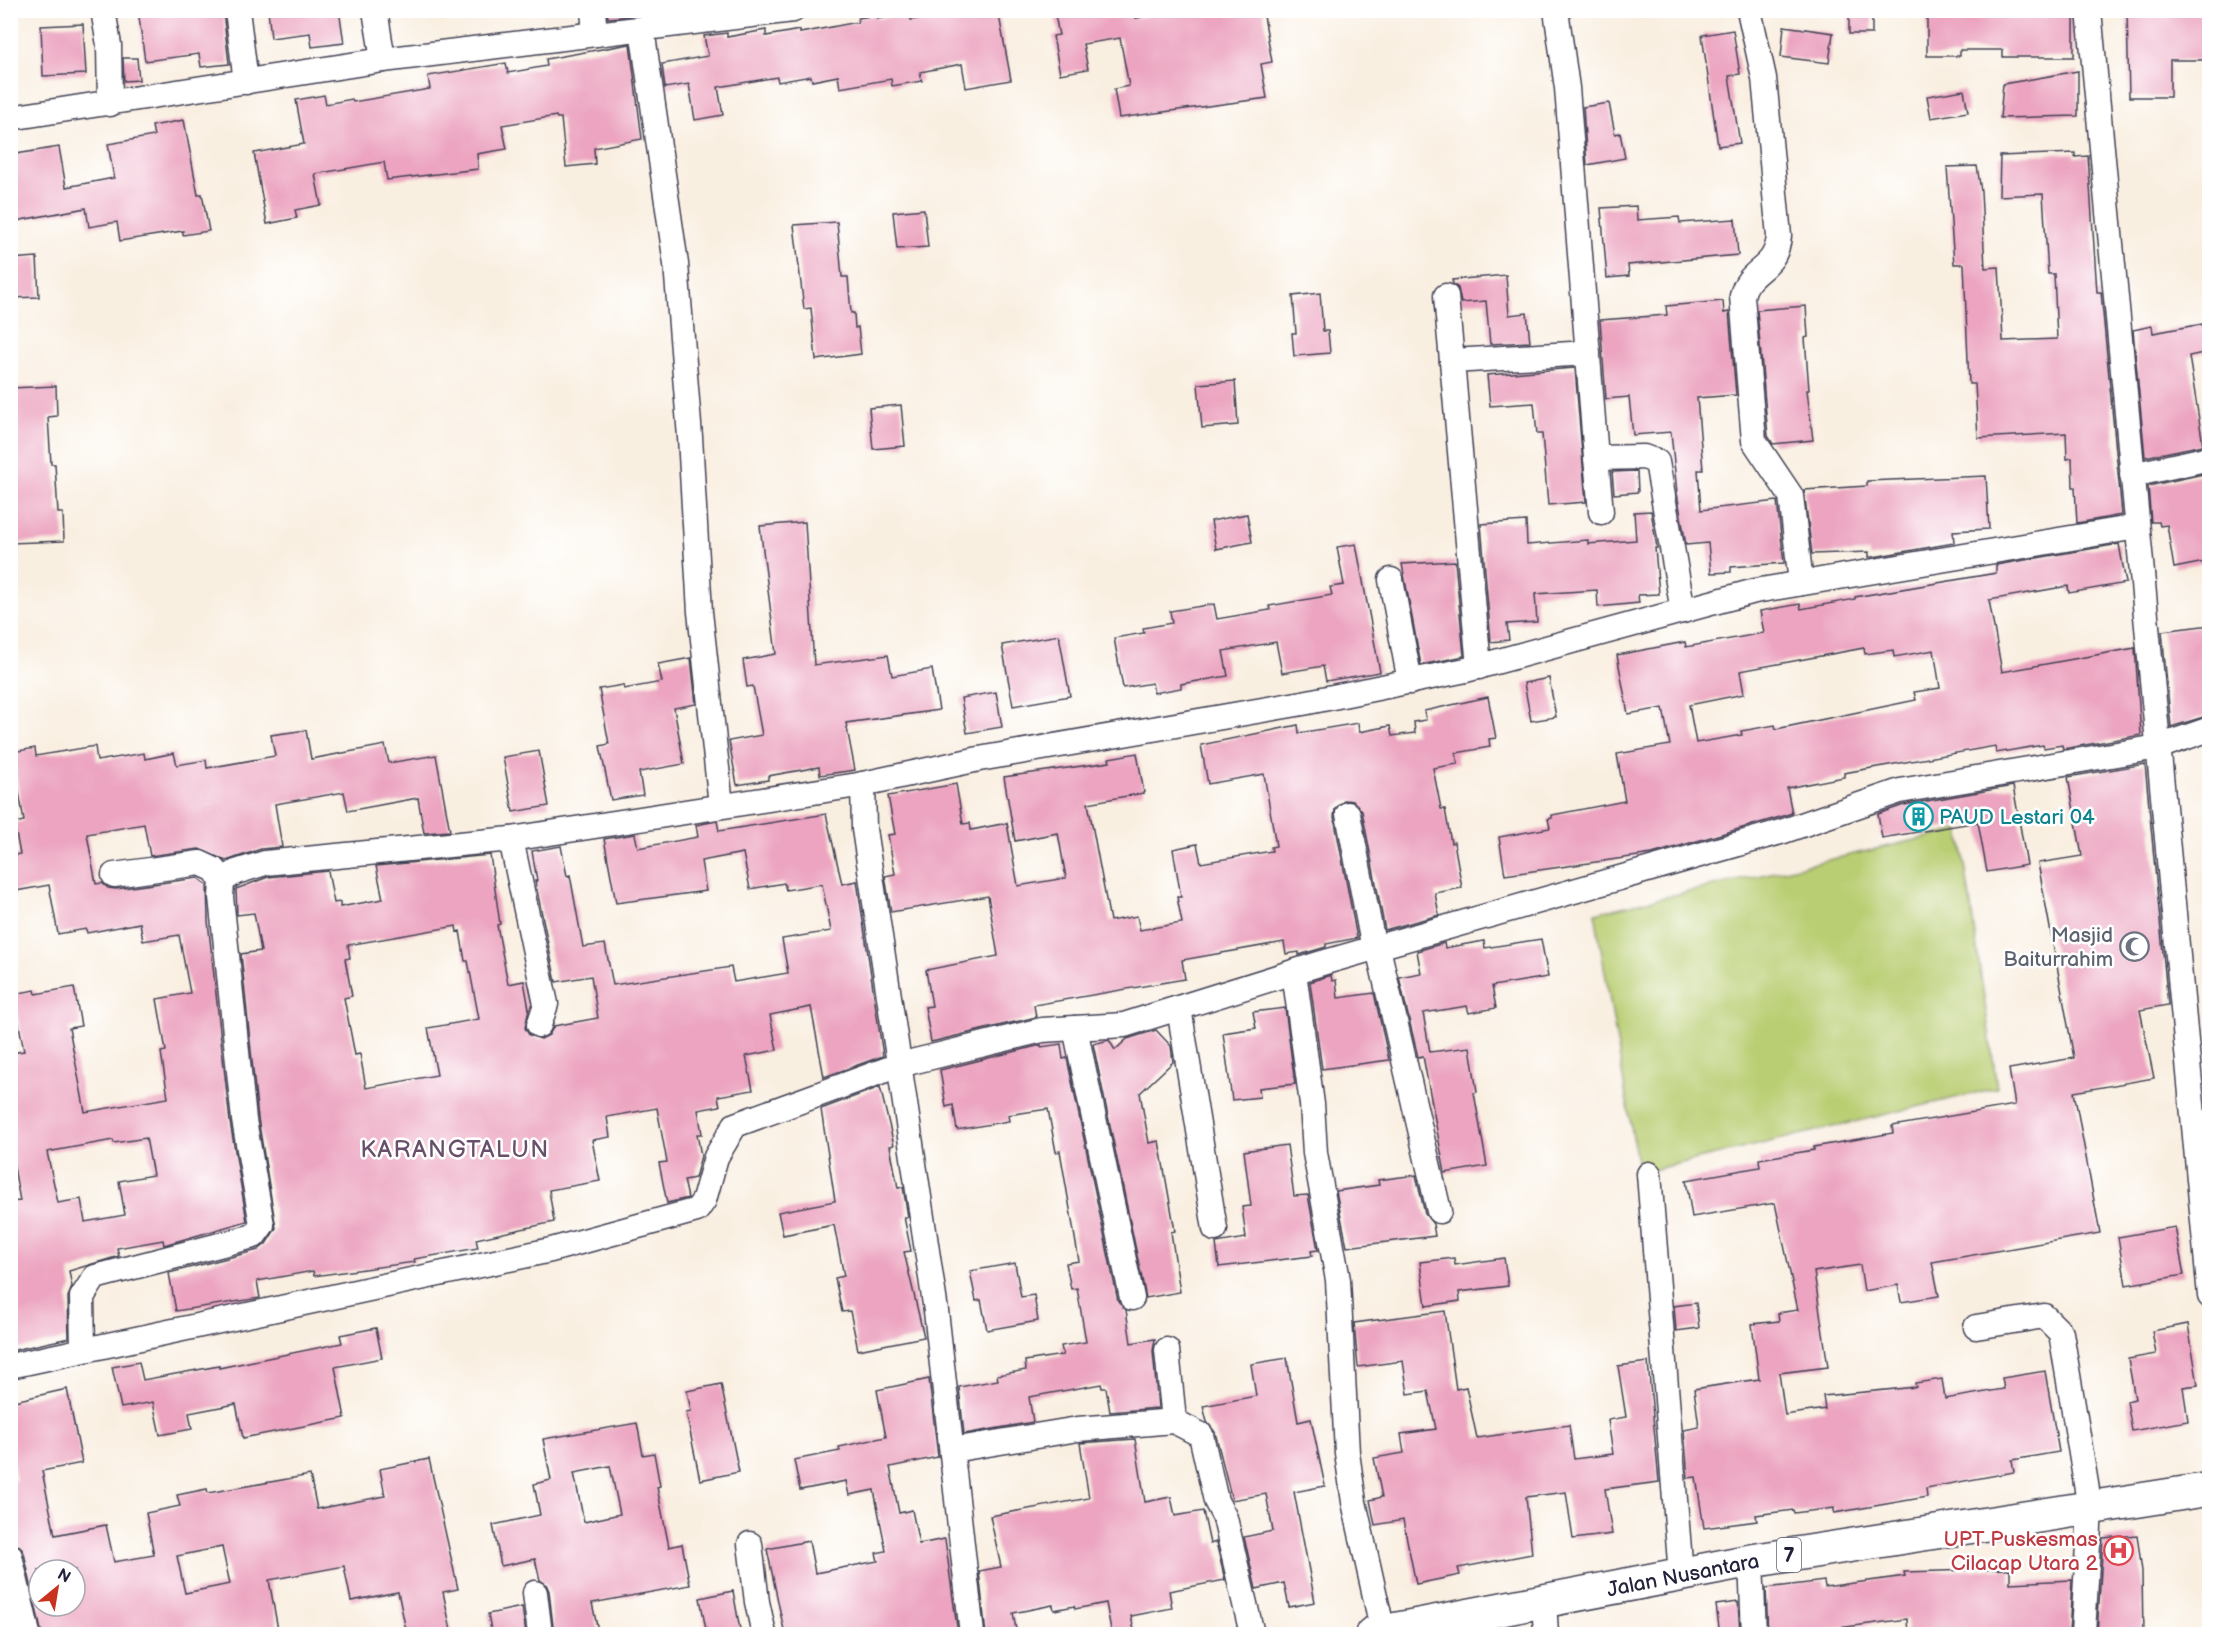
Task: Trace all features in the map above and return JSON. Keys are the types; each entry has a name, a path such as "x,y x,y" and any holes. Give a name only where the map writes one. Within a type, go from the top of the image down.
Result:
{"highway":[{"name":"Jalan Nusantara","path":"1377,1634 1751,1561 2210,1489"}],"street":[{"path":"103,10 109,45 110,104"},
{"path":"237,10 246,82"},
{"path":"375,10 383,60"},
{"path":"593,10 595,34"},
{"path":"10,118 383,60 642,29 705,16 793,10"},
{"path":"1556,10 1568,88 1601,512"},
{"path":"1749,10 1764,78 1779,236 1774,258 1748,281 1742,296 1754,441 1791,496 1801,583"},
{"path":"2089,10 2210,1296"},
{"path":"642,29 676,264 690,437 700,612 721,805"},
{"path":"1446,296 1479,667"},
{"path":"1452,361 1588,353"},
{"path":"1596,458 1644,457 1657,462 1683,611"},
{"path":"2132,475 2210,459"},
{"path":"222,882 236,872 265,863 511,839 863,784 979,759 1410,682 1479,667 1755,591 2137,527"},
{"path":"1391,580 1410,682"},
{"path":"10,1366 551,1250 697,1210 704,1200 716,1157 735,1125 899,1065 1042,1030 1124,1025 1294,972 1784,831 1899,791 2158,747 2210,729"},
{"path":"863,784 864,829 936,1311 972,1635"},
{"path":"1348,814 1376,948 1439,1211"},
{"path":"511,839 546,1004 539,1025"},
{"path":"83,1349 82,1297 95,1276 254,1236 262,1224 243,1120 222,882 215,870 200,863 114,874"},
{"path":"1294,972 1312,1104 1315,1153 1338,1280 1347,1454 1377,1634"},
{"path":"1179,1008 1215,1229"},
{"path":"1075,1029 1132,1298"},
{"path":"1649,1174 1681,1575"},
{"path":"1976,1327 2044,1316 2061,1333 2090,1508 2084,1635"},
{"path":"1167,1350 1174,1421 1178,1425 1196,1431 1204,1441 1216,1501 1225,1518 1252,1635"},
{"path":"952,1450 1078,1429 1174,1421"},
{"path":"750,1544 757,1602 764,1635"},
{"path":"10,1556 28,1635"},
{"path":"1751,1561 1754,1635"},
{"path":"535,1593 540,1635"},
{"path":"1544,1601 1546,1635"}],"green space":[{"path":"1960,830 1997,1088 1639,1173 1595,913"}],"building":[{"path":"138,10 189,10 189,15 223,11 229,64 201,67 199,54 145,61"},
{"path":"268,10 339,10 344,43 312,47 310,33 271,38"},
{"path":"607,10 629,10 630,16 608,18"},
{"path":"998,10 1011,80 966,88 962,64 920,72 922,81 892,86 891,79 840,88 838,76 812,81 811,76 778,82 777,77 718,87 723,115 695,120 689,84 665,88 662,64 708,56 704,36 727,33 727,37 766,30 766,36 800,30 800,33 858,22 858,18 877,15 877,19 910,13 911,20"},
{"path":"1054,10 1134,10 1136,18 1176,10 1263,10 1272,62 1261,64 1267,98 1119,118 1114,89 1129,86 1120,38 1083,44 1088,69 1060,74 1053,36 1059,35"},
{"path":"1849,10 1872,10 1872,34 1849,34"},
{"path":"2074,10 2074,57 2003,57 2003,50 1960,50 1960,56 1927,56 1927,16 1966,16 1966,11"},
{"path":"2127,10 2210,10 2210,60 2170,60 2170,97 2129,97"},
{"path":"83,24 86,74 43,76 41,26"},
{"path":"1784,26 1833,33 1829,63 1781,57"},
{"path":"1733,30 1740,74 1729,76 1740,143 1718,146 1702,35"},
{"path":"630,44 642,139 594,148 595,164 566,167 561,118 556,116 502,125 507,149 477,154 478,169 387,180 384,162 315,174 321,205 295,210 297,218 267,224 254,153 304,144 296,100 324,95 326,104 352,99 353,102 430,89 428,76 506,63 508,73 547,66 546,59"},
{"path":"123,58 137,58 139,80 124,81"},
{"path":"2078,71 2078,116 2000,118 2003,84"},
{"path":"1964,90 1968,112 1931,118 1927,96"},
{"path":"1609,103 1615,134 1620,133 1625,158 1587,165 1583,107"},
{"path":"184,120 198,195 202,194 209,231 183,235 183,231 120,241 117,222 89,227 86,208 10,222 10,155 59,147 66,187 114,178 108,144 154,136 152,126"},
{"path":"2075,153 2075,157 2088,156 2097,292 2101,292 2122,515 2077,523 2072,458 2067,459 2066,433 1978,438 1975,384 1969,384 1964,264 1954,264 1947,167 1977,166 1981,191 1985,268 1999,267 2003,341 2057,339 2054,274 2048,274 2043,194 1999,196 2000,156"},
{"path":"1636,206 1637,220 1679,217 1680,223 1735,219 1738,255 1628,265 1629,276 1607,278 1601,208"},
{"path":"924,209 928,247 897,249 893,212"},
{"path":"837,222 842,277 848,277 851,313 854,313 855,328 858,327 861,354 816,360 811,308 804,309 794,225"},
{"path":"37,257 39,297 10,298 10,259"},
{"path":"1506,275 1509,315 1527,313 1530,342 1490,344 1486,301 1461,303 1458,288 1452,280"},
{"path":"1320,293 1323,331 1328,331 1330,353 1294,356 1292,333 1296,333 1293,296"},
{"path":"1723,301 1724,313 1729,312 1736,395 1697,398 1703,470 1698,470 1701,510 1777,501 1784,563 1731,567 1731,572 1711,573 1708,543 1686,545 1677,493 1671,432 1633,435 1629,397 1606,399 1600,320 1667,315 1666,306"},
{"path":"1806,306 1808,337 1805,338 1809,390 1807,390 1813,440 1773,444 1768,436 1757,310"},
{"path":"2202,324 2208,352 2189,356 2203,445 2145,457 2133,330 2152,326 2153,333"},
{"path":"1575,368 1586,502 1548,505 1542,434 1537,434 1534,403 1490,406 1487,375"},
{"path":"1235,381 1238,425 1202,428 1198,384"},
{"path":"56,386 57,416 48,417 51,464 55,464 58,513 63,513 64,541 10,543 10,516 14,516 10,388"},
{"path":"901,405 905,446 873,449 869,408"},
{"path":"1637,471 1638,492 1614,494 1612,472"},
{"path":"2208,473 2210,561 2174,568 2167,525 2160,526 2159,522 2151,522 2148,486"},
{"path":"1986,476 1989,529 1953,531 1954,543 1873,557 1869,557 1869,552 1812,554 1804,490 1867,486 1867,481"},
{"path":"1651,511 1657,548 1655,548 1659,594 1638,595 1639,603 1598,607 1597,590 1535,594 1537,622 1507,624 1509,640 1491,642 1481,524 1526,521 1527,545 1588,540 1588,544 1636,540 1634,512"},
{"path":"1247,514 1252,542 1216,549 1211,521"},
{"path":"805,522 814,665 888,655 892,676 932,669 939,710 846,723 855,770 820,775 819,767 768,776 768,780 737,785 729,741 762,735 753,686 747,687 743,660 776,654 760,526"},
{"path":"1356,544 1380,672 1326,681 1323,666 1282,673 1276,642 1223,651 1228,676 1181,684 1181,688 1154,693 1152,683 1123,688 1114,638 1144,633 1143,628 1172,623 1170,611 1214,604 1217,619 1270,610 1269,606 1332,595 1330,587 1344,585 1337,547"},
{"path":"2119,544 2126,583 2069,593 2068,586 1989,600 2002,672 2135,648 2141,735 2063,749 2062,745 2044,748 2043,745 1996,753 1995,746 1844,773 1844,777 1787,788 1792,813 1780,817 1652,854 1505,875 1499,837 1550,828 1548,819 1552,818 1552,815 1625,801 1617,754 1670,745 1663,708 1628,714 1617,655 1685,642 1686,647 1764,633 1760,611 1800,604 1801,609 1855,599 1855,597 1996,573 1996,565","holes":["1864,648 1865,654 1893,650 1894,657 1934,650 1940,688 1914,692 1916,700 1776,729 1775,725 1741,731 1742,735 1696,743 1689,705 1744,694 1740,671"]},
{"path":"1455,561 1464,656 1421,665 1402,564"},
{"path":"2210,625 2210,715 2171,727 2162,631"},
{"path":"1059,635 1070,696 1013,706 1002,645"},
{"path":"691,658 696,704 674,708 684,764 639,772 643,795 611,800 600,746 609,744 599,689 623,685 624,689 662,682 658,664"},
{"path":"1549,678 1556,717 1531,721 1524,683"},
{"path":"996,692 1002,727 967,733 961,698"},
{"path":"1488,697 1496,738 1489,739 1490,747 1456,753 1458,764 1433,768 1441,809 1445,809 1451,843 1454,842 1462,888 1435,893 1439,915 1385,930 1362,811 1353,801 1345,800 1335,809 1334,817 1357,938 1326,944 1326,947 1299,955 1299,952 1286,954 1284,942 1182,960 1185,979 1034,1005 1036,1017 931,1042 925,1007 932,1006 926,970 998,956 988,896 891,912 885,876 895,874 888,835 895,834 888,796 956,784 963,824 970,823 971,830 1007,823 1018,886 1066,878 1058,833 1015,841 1004,777 1110,762 1109,758 1137,753 1144,793 1088,803 1110,921 1137,916 1140,930 1182,923 1177,897 1181,897 1173,849 1197,844 1201,863 1272,851 1271,847 1276,846 1264,774 1208,784 1201,745 1298,725 1299,733 1358,723 1359,732 1390,726 1392,736 1415,733 1414,722 1426,720 1424,711"},
{"path":"306,730 311,759 385,745 389,763 436,755 450,831 424,833 418,798 348,811 344,792 275,804 282,847 261,849 226,861 199,849 150,856 144,824 87,834 96,884 102,883 108,888 116,889 198,878 207,885 208,921 230,1122 247,1221 164,1245 163,1240 117,1248 119,1256 69,1271 72,1287 68,1297 69,1338 10,1351 10,1202 20,1201 10,1144 10,1053 24,1051 13,994 35,990 36,994 74,987 81,1026 69,1028 85,1112 168,1098 161,1052 166,1051 157,999 190,993 179,935 143,941 140,923 87,933 86,929 58,934 49,885 10,892 10,856 20,854 14,823 24,821 12,752 35,748 36,756 95,746 97,761 144,753 145,759 174,753 177,765 206,760 207,768 275,756 271,735","holes":["146,1138 153,1175 119,1181 125,1215 85,1222 81,1199 58,1203 47,1152 113,1140 114,1143"]},
{"path":"539,751 549,806 513,812 503,757"},
{"path":"2145,764 2168,1005 2140,1010 2154,1078 2074,1092 2100,1233 1932,1262 1939,1296 1901,1302 1898,1285 1864,1291 1860,1265 1814,1272 1828,1367 1779,1373 1785,1415 1825,1409 1823,1396 1916,1387 1915,1383 1942,1379 1945,1399 2004,1389 2002,1378 2045,1371 2059,1452 2012,1460 2014,1472 1926,1488 1927,1497 1834,1513 1834,1508 1756,1515 1757,1521 1704,1528 1696,1477 1688,1478 1684,1430 1699,1427 1694,1389 1759,1379 1752,1324 1779,1321 1778,1313 1798,1310 1775,1203 1692,1217 1686,1180 1760,1167 1759,1159 1893,1133 1892,1126 2015,1105 2009,1069 2074,1058 2038,863 2082,856 2068,777"},
{"path":"2013,786 2027,865 1987,872 1978,822 1882,838 1878,814 1904,805"},
{"path":"826,814 842,884 857,881 883,1056 824,1077 811,1007 770,1015 777,1050 746,1056 753,1090 718,1096 720,1106 698,1110 702,1134 697,1134 701,1156 695,1178 684,1180 688,1198 667,1203 659,1163 667,1162 657,1108 607,1117 610,1137 592,1140 600,1181 549,1190 554,1222 476,1239 478,1248 414,1259 415,1262 314,1276 313,1271 257,1281 260,1298 176,1311 169,1273 258,1250 266,1244 276,1228 258,1118 241,954 261,951 254,913 237,915 236,889 268,877 328,871 334,903 340,902 340,907 383,899 376,866 490,855 500,924 497,925 508,984 524,981 529,1009 525,1028 529,1035 541,1039 549,1035 554,1026 598,1018 591,976 556,982 535,881 537,881 532,851 561,846 567,876 570,875 583,947 605,944 613,985 731,967 734,982 788,973 782,939 831,931 822,884 786,890 784,883 750,889 743,853 701,861 706,891 616,903 604,839 635,834 638,848 698,837 696,825 717,821 719,831","holes":["456,926 457,932 460,931 465,961 468,961 479,1019 428,1028 437,1075 366,1088 360,1054 355,1055 344,998 352,996 345,959 350,958 348,945"]},
{"path":"1541,939 1548,977 1492,986 1496,1008 1469,1013 1467,1006 1423,1013 1430,1052 1470,1047 1477,1092 1474,1093 1487,1166 1445,1173 1423,1056 1418,1057 1399,977 1421,973 1417,951 1444,943 1445,948 1484,941 1485,948"},
{"path":"1331,975 1332,981 1336,980 1338,998 1374,993 1389,1060 1322,1069 1310,982"},
{"path":"1285,1008 1295,1084 1259,1088 1260,1097 1232,1100 1223,1033 1256,1028 1253,1012"},
{"path":"1156,1030 1171,1046 1173,1062 1140,1093 1149,1143 1159,1141 1175,1231 1171,1232 1180,1292 1146,1298 1093,1044 1109,1040 1115,1050 1127,1039"},
{"path":"1061,1044 1063,1059 1067,1058 1118,1301 1126,1310 1131,1343 1155,1339 1153,1351 1158,1408 1110,1412 1106,1388 1102,1388 1101,1384 1029,1397 1033,1422 964,1434 959,1387 998,1380 997,1375 1026,1370 1025,1361 1063,1355 1061,1346 1086,1342 1077,1288 1071,1289 1066,1263 1079,1261 1060,1151 1056,1152 1048,1109 1008,1115 1009,1121 957,1130 953,1105 946,1107 940,1070 1041,1045 1041,1047"},
{"path":"880,1087 894,1145 890,1146 898,1188 903,1187 908,1217 904,1217 911,1251 904,1252 924,1337 858,1350 850,1311 842,1312 835,1278 844,1276 834,1225 783,1235 778,1212 835,1201 821,1109"},
{"path":"1287,1145 1294,1196 1308,1195 1318,1250 1311,1251 1312,1256 1219,1267 1216,1243 1246,1238 1242,1207 1251,1206 1244,1151"},
{"path":"1416,1175 1425,1214 1433,1224 1435,1236 1347,1247 1336,1191 1379,1185 1378,1180"},
{"path":"2175,1227 2184,1275 2126,1285 2118,1237"},
{"path":"1454,1258 1455,1265 1504,1258 1508,1286 1459,1292 1460,1301 1426,1306 1420,1262"},
{"path":"1015,1263 1021,1297 1034,1295 1038,1321 987,1330 981,1300 976,1301 970,1271"},
{"path":"1696,1303 1699,1328 1676,1331 1674,1306"},
{"path":"1445,1311 1456,1389 1466,1387 1477,1438 1569,1425 1574,1459 1613,1454 1608,1420 1626,1417 1618,1366 1648,1362 1659,1482 1605,1489 1612,1534 1573,1539 1566,1492 1526,1497 1532,1554 1458,1568 1460,1575 1416,1584 1403,1520 1375,1525 1370,1500 1382,1497 1374,1458 1404,1453 1401,1434 1436,1429 1428,1391 1408,1394 1403,1361 1358,1367 1354,1323"},
{"path":"2188,1324 2198,1385 2183,1387 2188,1421 2132,1431 2127,1401 2135,1399 2128,1359 2156,1354 2152,1331"},
{"path":"376,1328 382,1358 335,1367 345,1418 243,1438 236,1404 189,1413 192,1429 160,1435 153,1402 121,1408 112,1367 139,1362 143,1380 219,1366 219,1368 342,1343 340,1335"},
{"path":"1287,1358 1298,1422 1311,1419 1325,1486 1294,1492 1315,1602 1289,1607 1284,1583 1256,1589 1244,1537 1273,1531 1266,1494 1232,1500 1215,1432 1207,1422 1203,1406 1256,1396 1251,1364"},
{"path":"929,1379 938,1457 890,1467 899,1513 912,1510 919,1544 945,1539 958,1635 872,1635 871,1629 844,1635 785,1635 767,1549 809,1541 815,1573 878,1561 876,1553 886,1551 874,1490 849,1495 846,1481 800,1490 794,1460 840,1451 839,1447 886,1437 877,1390"},
{"path":"721,1384 739,1472 700,1480 686,1412 691,1411 687,1391"},
{"path":"67,1389 82,1463 42,1471 55,1535 106,1525 114,1562 154,1555 146,1513 180,1506 177,1495 207,1489 208,1493 310,1475 317,1509 385,1496 380,1469 429,1459 458,1589 443,1592 452,1635 407,1635 398,1592 351,1601 344,1566 269,1580 279,1635 42,1635 38,1618 87,1618 87,1558 27,1558 27,1567 20,1546 10,1542 10,1532 15,1532 10,1508 10,1481 16,1480 10,1450 10,1402","holes":["222,1547 230,1584 185,1593 177,1556"]},
{"path":"637,1423 643,1455 654,1453 660,1486 657,1487 669,1547 682,1544 690,1585 592,1603 599,1635 554,1635 549,1591 546,1584 540,1580 535,1559 501,1566 493,1525 540,1515 534,1484 551,1480 543,1439","holes":["610,1466 620,1514 584,1522 574,1473"]},
{"path":"1135,1439 1145,1502 1171,1497 1175,1516 1203,1511 1210,1544 1216,1542 1225,1580 1169,1591 1172,1608 1131,1616 1135,1635 1112,1635 1106,1603 1075,1609 1074,1606 1054,1610 1053,1605 1013,1613 1017,1635 986,1635 979,1571 1001,1567 990,1516 1089,1498 1080,1443"},
{"path":"2137,1535 2142,1571 2143,1635 2097,1635 2103,1538"},
{"path":"2010,1569 2010,1583 2072,1580 2069,1635 1908,1635 1907,1619 1831,1629 1832,1635 1768,1635 1766,1588 1824,1581 1825,1587 1905,1576 1904,1572"},
{"path":"733,1591 741,1635 707,1635 700,1598"},
{"path":"1738,1602 1740,1635 1720,1635 1716,1605"},
{"path":"522,1607 526,1635 492,1635 488,1614"}],"place":[{"name":"PAUD Lestari 04","path":"1918,817"},
{"name":"Masjid Baiturrahim","path":"2134,947"},
{"name":"UPT Puskesmas Cilacap Utara 2","path":"2119,1551"}],"district":[{"name":"KARANGTALUN","path":"455,1149"}]}
